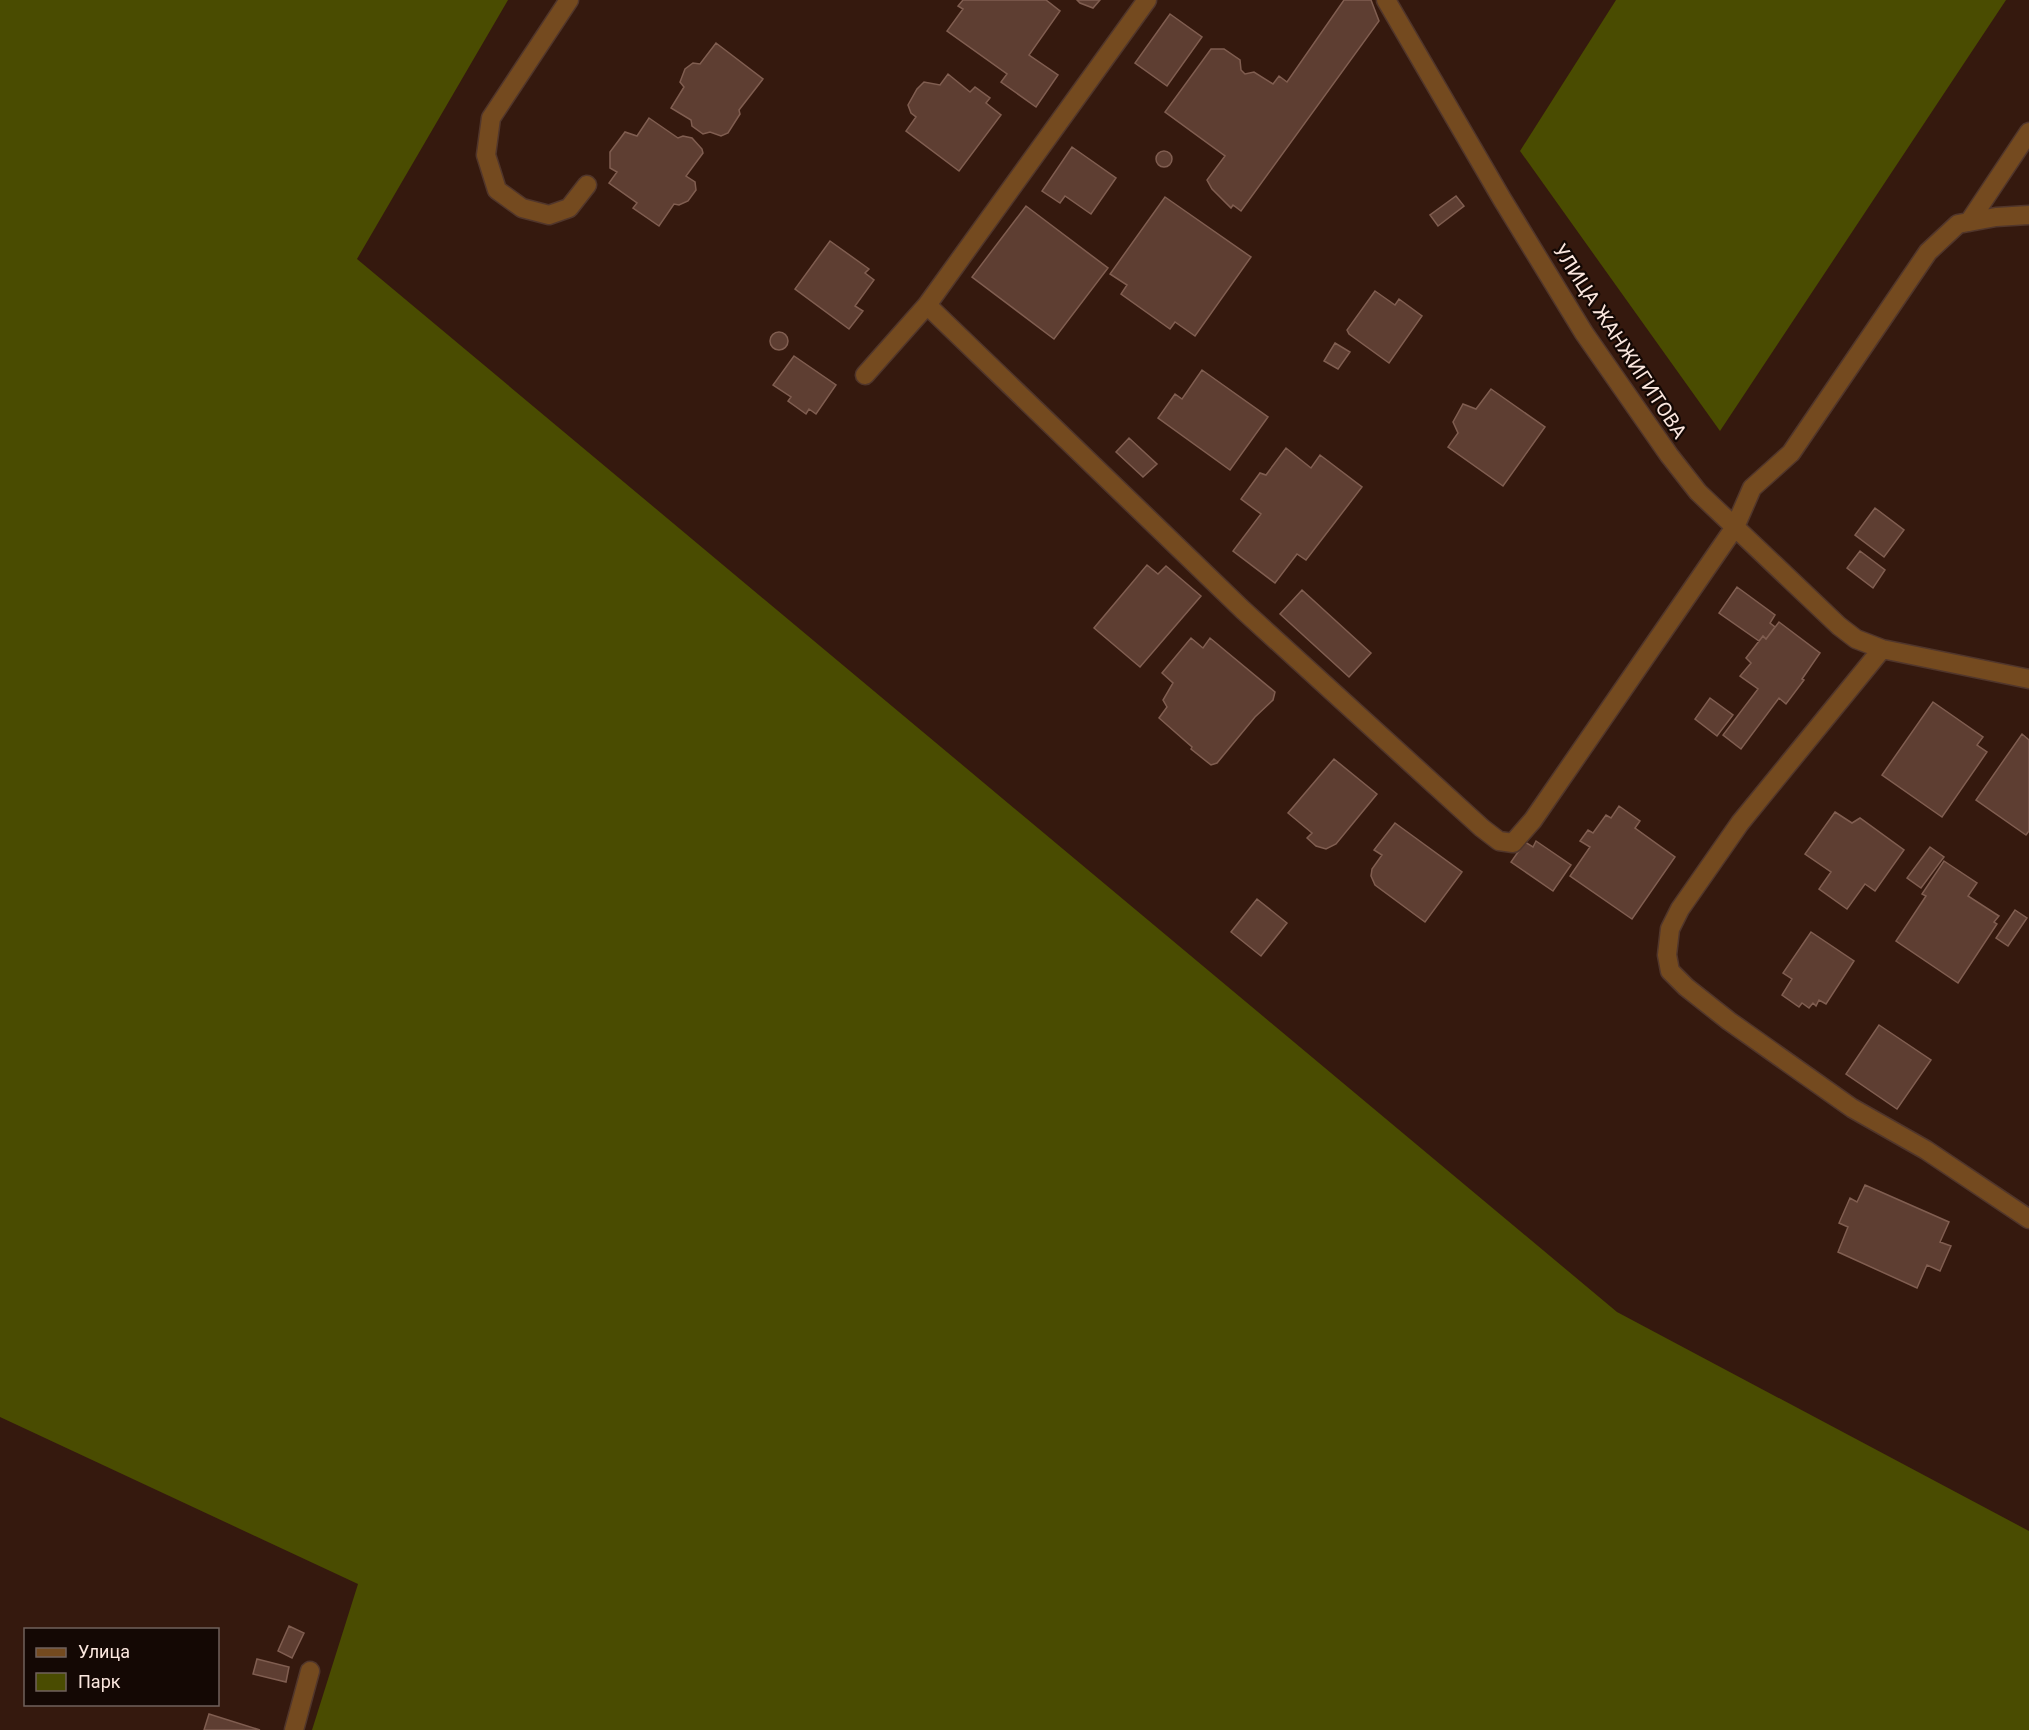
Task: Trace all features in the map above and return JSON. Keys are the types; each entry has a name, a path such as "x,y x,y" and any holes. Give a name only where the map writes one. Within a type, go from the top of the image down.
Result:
{"street":[{"path":"569,0 491,118 486,155 497,190 522,208 549,215 569,208 587,184"},
{"path":"865,375 927,304 1148,0"},
{"name":"УЛИЦА ЖАНЖИГИТОВА","path":"1386,0 1502,199 1584,333 1669,455 1698,492 1839,627 1856,639 1882,649 2029,679"},
{"path":"1969,222 2029,132"},
{"path":"927,304 1244,610 1482,828 1499,841 1513,843 1533,820 1735,527 1752,488 1791,453 1928,252 1958,224 1996,217 2029,215"},
{"path":"1882,649 1740,823 1680,909 1670,929 1667,955 1670,972 1730,1021 1852,1108 1926,1150 2029,1219"},
{"path":"294,1730 310,1671"}],"green space":[{"path":"0,0 508,0 357,259 1617,1312 2029,1531 2029,1730 312,1730 358,1584 0,1417"},
{"path":"1616,0 2006,0 1720,431 1520,151"}],"building":[{"path":"963,0 1046,0 1060,11 1029,55 1058,75 1036,107 1001,82 1007,74 947,31 963,9 958,6"},
{"path":"1077,0 1100,0 1093,8"},
{"path":"1344,0 1371,0 1379,21 1241,211 1233,205 1231,208 1212,189 1207,180 1225,156 1165,112 1211,49 1224,49 1240,60 1241,70 1245,74 1254,72 1273,84 1279,76 1287,82"},
{"path":"1170,14 1202,37 1167,86 1135,63"},
{"path":"716,43 763,79 739,110 740,114 728,133 721,136 710,132 703,134 692,126 691,120 671,108 684,87 680,82 685,69 693,63 700,64"},
{"path":"948,74 970,92 975,87 990,98 986,103 1001,115 959,171 906,131 916,117 911,113 908,105 917,89 924,82 940,85"},
{"path":"649,118 678,138 683,136 692,138 703,153 686,176 695,182 696,190 688,201 679,205 674,204 659,226 633,208 637,203 609,183 617,172 610,168 610,152 625,132 637,136"},
{"path":"1072,147 1116,178 1091,214 1065,196 1060,203 1042,191"},
{"path":"1164,151 1172,159 1164,167 1156,159"},
{"path":"1456,196 1464,206 1438,226 1430,215"},
{"path":"1165,197 1251,257 1195,336 1175,322 1170,329 1121,294 1127,285 1110,274"},
{"path":"1026,206 1108,268 1054,339 972,277"},
{"path":"830,241 869,269 865,273 874,280 855,306 863,311 849,329 795,289"},
{"path":"1375,291 1395,305 1399,299 1422,316 1389,363 1349,334 1347,330"},
{"path":"775,332 783,332 788,337 786,348 775,350 770,345 770,337"},
{"path":"1335,343 1350,352 1338,369 1324,361"},
{"path":"794,356 836,385 816,414 809,409 806,414 788,401 791,397 773,385"},
{"path":"1202,370 1268,417 1230,470 1158,418 1175,394 1182,399"},
{"path":"1491,389 1545,427 1503,486 1448,447 1458,433 1453,422 1463,404 1476,409"},
{"path":"1129,438 1157,464 1143,477 1116,452"},
{"path":"1286,448 1311,468 1320,455 1362,487 1306,560 1297,554 1275,583 1233,551 1261,514 1241,499 1260,473 1266,475"},
{"path":"1875,508 1904,530 1884,557 1855,535"},
{"path":"1860,551 1885,570 1873,588 1847,568"},
{"path":"1147,565 1158,574 1166,566 1201,596 1140,667 1094,628"},
{"path":"1737,587 1775,615 1770,623 1775,627 1766,639 1763,636 1759,641 1719,613"},
{"path":"1302,590 1371,653 1349,677 1280,614"},
{"path":"1779,622 1820,653 1786,704 1779,698 1741,749 1723,735 1758,689 1740,676 1751,663 1746,658 1763,636 1766,639"},
{"path":"1191,638 1203,648 1210,638 1275,692 1273,700 1255,717 1217,763 1211,765 1159,718 1167,707 1163,700 1173,683 1162,673"},
{"path":"1710,698 1733,715 1717,736 1695,719"},
{"path":"1933,702 1983,737 1977,745 1987,752 1942,817 1882,775"},
{"path":"2022,734 2029,740 2029,831 2026,835 1976,800"},
{"path":"1334,759 1377,794 1336,844 1326,849 1316,846 1307,838 1312,833 1288,813"},
{"path":"1619,806 1640,821 1635,828 1675,857 1632,919 1570,876 1590,847 1580,841 1588,830 1593,833 1606,815 1611,818"},
{"path":"1835,812 1852,823 1860,818 1904,850 1875,891 1865,884 1847,909 1819,889 1831,872 1805,854"},
{"path":"1395,823 1462,872 1425,922 1375,885 1371,876 1372,869 1382,855 1374,850"},
{"path":"1536,841 1571,865 1553,891 1511,862 1525,842 1533,847"},
{"path":"1930,847 1944,857 1921,888 1907,878"},
{"path":"1944,861 1977,883 1968,896 1999,916 1994,922 1997,924 1958,983 1896,941 1926,896 1922,894"},
{"path":"1257,899 1287,923 1261,956 1231,932"},
{"path":"2015,910 2027,918 2008,946 1996,938"},
{"path":"1811,932 1854,961 1826,1004 1819,1000 1816,1006 1813,1003 1809,1008 1802,1003 1799,1007 1782,995 1792,979 1783,973"},
{"path":"1879,1025 1931,1060 1897,1109 1846,1074"},
{"path":"1865,1185 1949,1222 1940,1242 1951,1246 1940,1271 1927,1265 1917,1288 1838,1252 1848,1227 1839,1223 1850,1198 1857,1202"},
{"path":"289,1626 304,1633 292,1658 278,1651"},
{"path":"257,1659 289,1667 286,1682 253,1674"},
{"path":"209,1714 260,1730 204,1730"}]}
